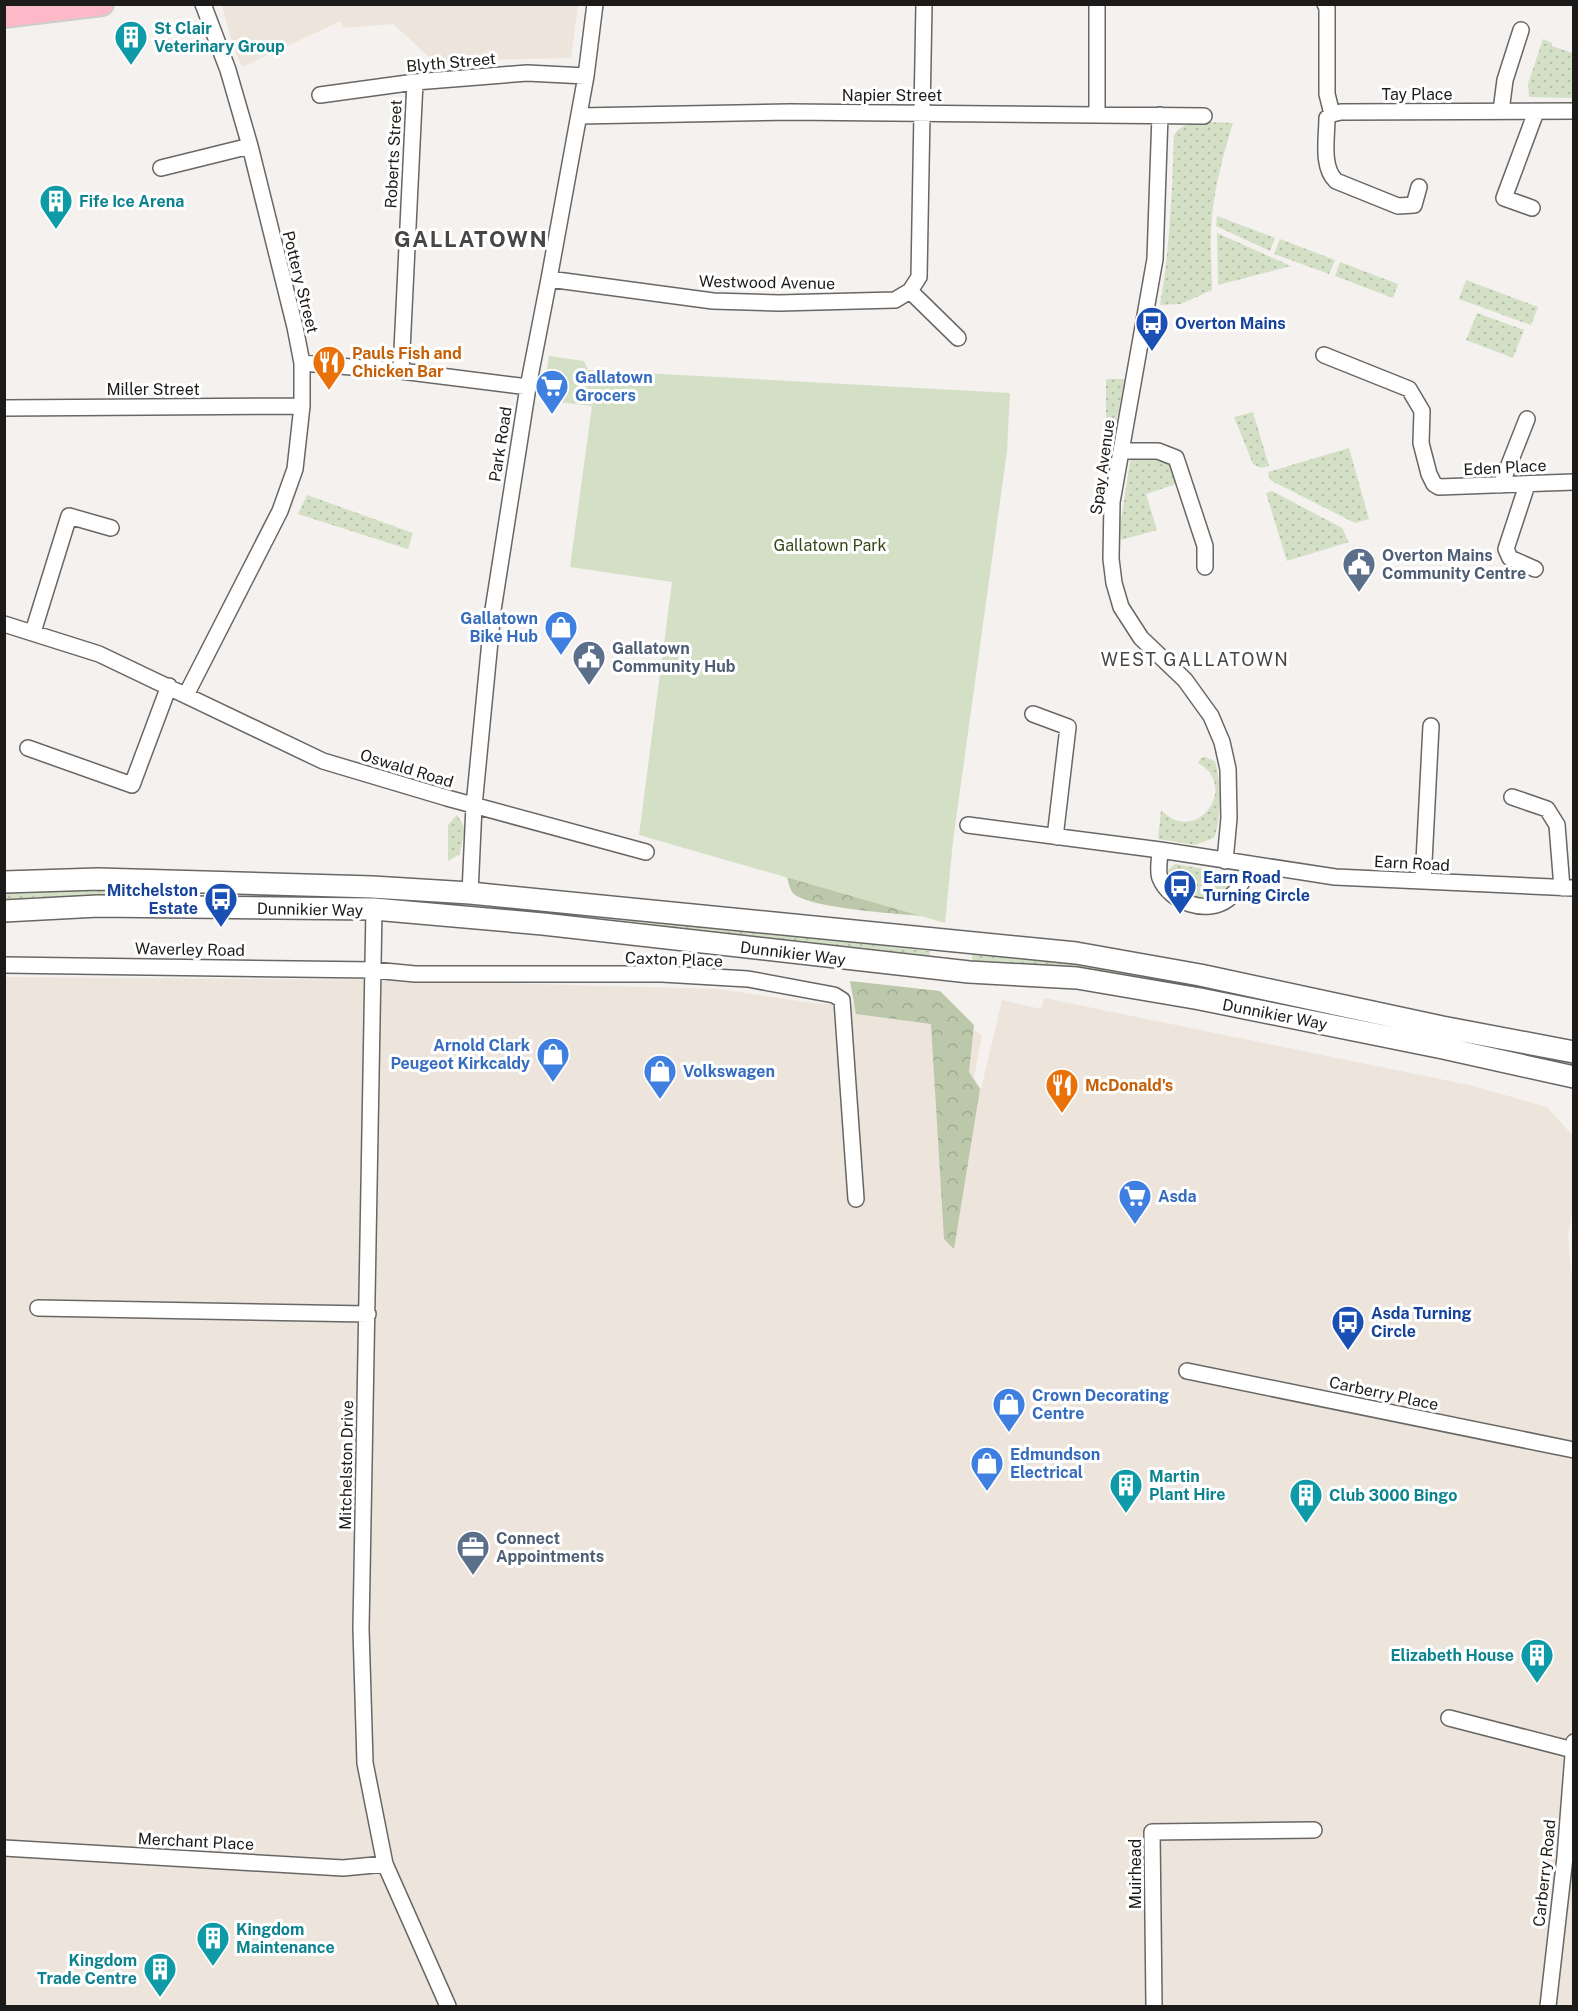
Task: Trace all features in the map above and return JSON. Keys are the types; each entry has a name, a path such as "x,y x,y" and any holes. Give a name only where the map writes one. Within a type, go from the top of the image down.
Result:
{"main road":[{"path":"4,16 102,4"},
{"name":"Dunnikier Way","path":"4,882 98,879 372,887 470,894 1076,954 1200,975 1442,1027 1574,1052"},
{"path":"282,885 354,896 369,900 374,909"},
{"path":"470,894 470,903 477,909 543,924"},
{"name":"Dunnikier Way","path":"4,911 98,906 374,909 543,924 969,972 1077,978 1211,1001 1574,1077"}],"street":[{"name":"Pottery Street","path":"186,695 280,511 296,469 302,406 302,363 250,146 228,70 204,4"},
{"name":"Park Road","path":"470,894 474,806 493,610 528,387 586,76 595,4"},
{"path":"924,4 919,277 910,291 958,338"},
{"path":"1097,4 1097,115"},
{"path":"1325,4 1327,8 1327,94 1332,114 1327,118 1327,158 1330,176 1336,181 1398,206 1414,205 1419,187"},
{"path":"1502,111 1505,80 1521,30"},
{"name":"Blyth Street","path":"320,95 415,82 527,74 586,76"},
{"name":"Roberts Street","path":"401,371 415,82"},
{"name":"Tay Place","path":"1332,114 1341,112 1574,111"},
{"name":"Napier Street","path":"579,116 790,112 1204,116"},
{"path":"1532,208 1504,198 1536,112"},
{"name":"Spay Avenue","path":"1160,115 1155,260 1112,502 1111,559 1114,583 1121,607 1141,638 1185,680 1211,716 1222,742 1228,779 1229,818 1225,861"},
{"path":"161,168 250,146"},
{"name":"Westwood Avenue","path":"549,279 713,301 779,303 895,300 910,291"},
{"name":"Eden Place","path":"1324,355 1409,389 1422,411 1421,443 1429,474 1434,484 1439,487 1574,482"},
{"path":"302,363 401,371 528,387"},
{"name":"Miller Street","path":"4,408 302,406"},
{"path":"1501,485 1527,419"},
{"path":"1121,451 1158,451 1176,458 1205,546 1205,567"},
{"path":"1527,485 1506,549 1509,558 1535,569"},
{"path":"33,632 69,516 111,528"},
{"name":"Oswald Road","path":"4,624 99,654 323,761 474,806 646,852"},
{"path":"28,748 132,785 169,686"},
{"path":"1033,714 1068,727 1057,837"},
{"path":"1423,881 1431,726"},
{"path":"1512,797 1548,809 1557,825 1568,888"},
{"name":"Earn Road","path":"968,825 1335,876 1568,888"},
{"path":"1160,850 1159,877 1166,888 1173,896 1195,905 1209,906 1226,900 1239,888 1250,864"},
{"name":"Mitchelston Drive","path":"374,909 361,1629 365,1762 385,1864 448,2007"},
{"name":"Waverley Road","path":"4,965 374,970"},
{"name":"Caxton Place","path":"374,970 415,974 662,974 747,979 834,995 842,1000 856,1199"},
{"path":"38,1308 368,1314"},
{"name":"Carberry Place","path":"1187,1371 1574,1450"},
{"path":"1449,1718 1573,1750"},
{"name":"Carberry Road","path":"1548,2007 1569,1858 1574,1742"},
{"name":"Muirhead","path":"1154,2007 1152,1832 1314,1830"},
{"name":"Merchant Place","path":"4,1848 343,1868 385,1864"}],"shaded area":[{"path":"222,4 578,5 571,58 478,60 437,64 393,24 343,28 341,21 242,67 233,46"},
{"path":"5,977 394,980 719,989 820,1004 866,1003 946,1014 982,1035 974,1078 981,1089 1002,1000 1041,1009 1044,998 1469,1085 1547,1107 1573,1136 1574,1199 1568,1238 1574,1298 1573,2006 5,2006"}],"green space":[{"path":"1543,39 1552,43 1552,46 1572,53 1573,49 1573,98 1529,97 1528,84"},
{"path":"1192,123 1233,123 1222,162 1212,216 1212,290 1181,304 1160,305 1168,242 1174,135 1179,129"},
{"path":"1217,216 1275,238 1270,251 1216,226"},
{"path":"1217,233 1291,266 1218,285"},
{"path":"1280,239 1335,260 1329,274 1274,254"},
{"path":"1340,262 1398,284 1393,298 1335,276"},
{"path":"1466,280 1538,307 1531,325 1459,299"},
{"path":"1477,313 1524,330 1513,358 1466,340"},
{"name":"Gallatown Park","path":"549,356 584,361 588,370 1010,393 1007,451 953,841 945,923 639,835 672,582 570,567 592,406 542,400"},
{"path":"1106,379 1125,379 1115,429 1106,429"},
{"path":"1253,412 1269,466 1261,468 1253,464 1234,417"},
{"path":"1349,448 1369,519 1355,523 1270,480 1268,472"},
{"path":"1140,455 1170,462 1179,483 1146,494 1157,530 1121,540 1120,527 1130,461"},
{"path":"1272,491 1342,528 1349,542 1287,561 1266,493"},
{"path":"307,495 413,533 408,549 298,514"},
{"path":"1205,757 1215,761 1218,778 1220,800 1214,838 1195,845 1158,839 1161,810 1175,820 1188,822 1200,817 1209,809 1214,798 1215,785 1210,773 1198,763 1201,758"},
{"path":"457,815 465,828 460,854 448,861 448,825"},
{"path":"782,848 938,917 838,907 802,899 791,889"},
{"path":"1175,864 1235,874 1236,880 1230,888 1220,894 1199,900 1178,894 1166,878 1168,870"},
{"path":"77,886 153,890 154,896 36,897 5,900 5,890"},
{"path":"502,904 930,951 929,961 710,937 645,923 502,907"},
{"path":"972,954 1092,965 1265,998 1263,1006 972,962"},
{"path":"850,981 940,991 974,1025 969,1072 980,1089 954,1249 944,1239 931,1024 856,1014"}],"place":[{"name":"St Clair Veterinary Group","path":"131,66"},
{"name":"Fife Ice Arena","path":"56,230"},
{"name":"Overton Mains","path":"1152,352"},
{"name":"Pauls Fish and Chicken Bar","path":"329,391"},
{"name":"Gallatown Grocers","path":"552,415"},
{"name":"Overton Mains Community Centre","path":"1359,593"},
{"name":"Gallatown Bike Hub","path":"561,656"},
{"name":"Gallatown Community Hub","path":"589,686"},
{"name":"Earn Road Turning Circle","path":"1180,915"},
{"name":"Mitchelston Estate","path":"221,928"},
{"name":"Arnold Clark Peugeot Kirkcaldy","path":"553,1083"},
{"name":"Volkswagen","path":"660,1100"},
{"name":"McDonald's","path":"1062,1114"},
{"name":"Asda","path":"1135,1225"},
{"name":"Asda Turning Circle","path":"1348,1351"},
{"name":"Crown Decorating Centre","path":"1009,1433"},
{"name":"Edmundson Electrical","path":"987,1492"},
{"name":"Martin Plant Hire","path":"1126,1514"},
{"name":"Club 3000 Bingo","path":"1306,1524"},
{"name":"Connect Appointments","path":"473,1576"},
{"name":"Elizabeth House","path":"1537,1684"},
{"name":"Kingdom Maintenance","path":"213,1967"},
{"name":"Kingdom Trade Centre","path":"160,1998"}],"district":[{"name":"GALLATOWN","path":"471,239"},
{"name":"WEST GALLATOWN","path":"1195,660"}]}
